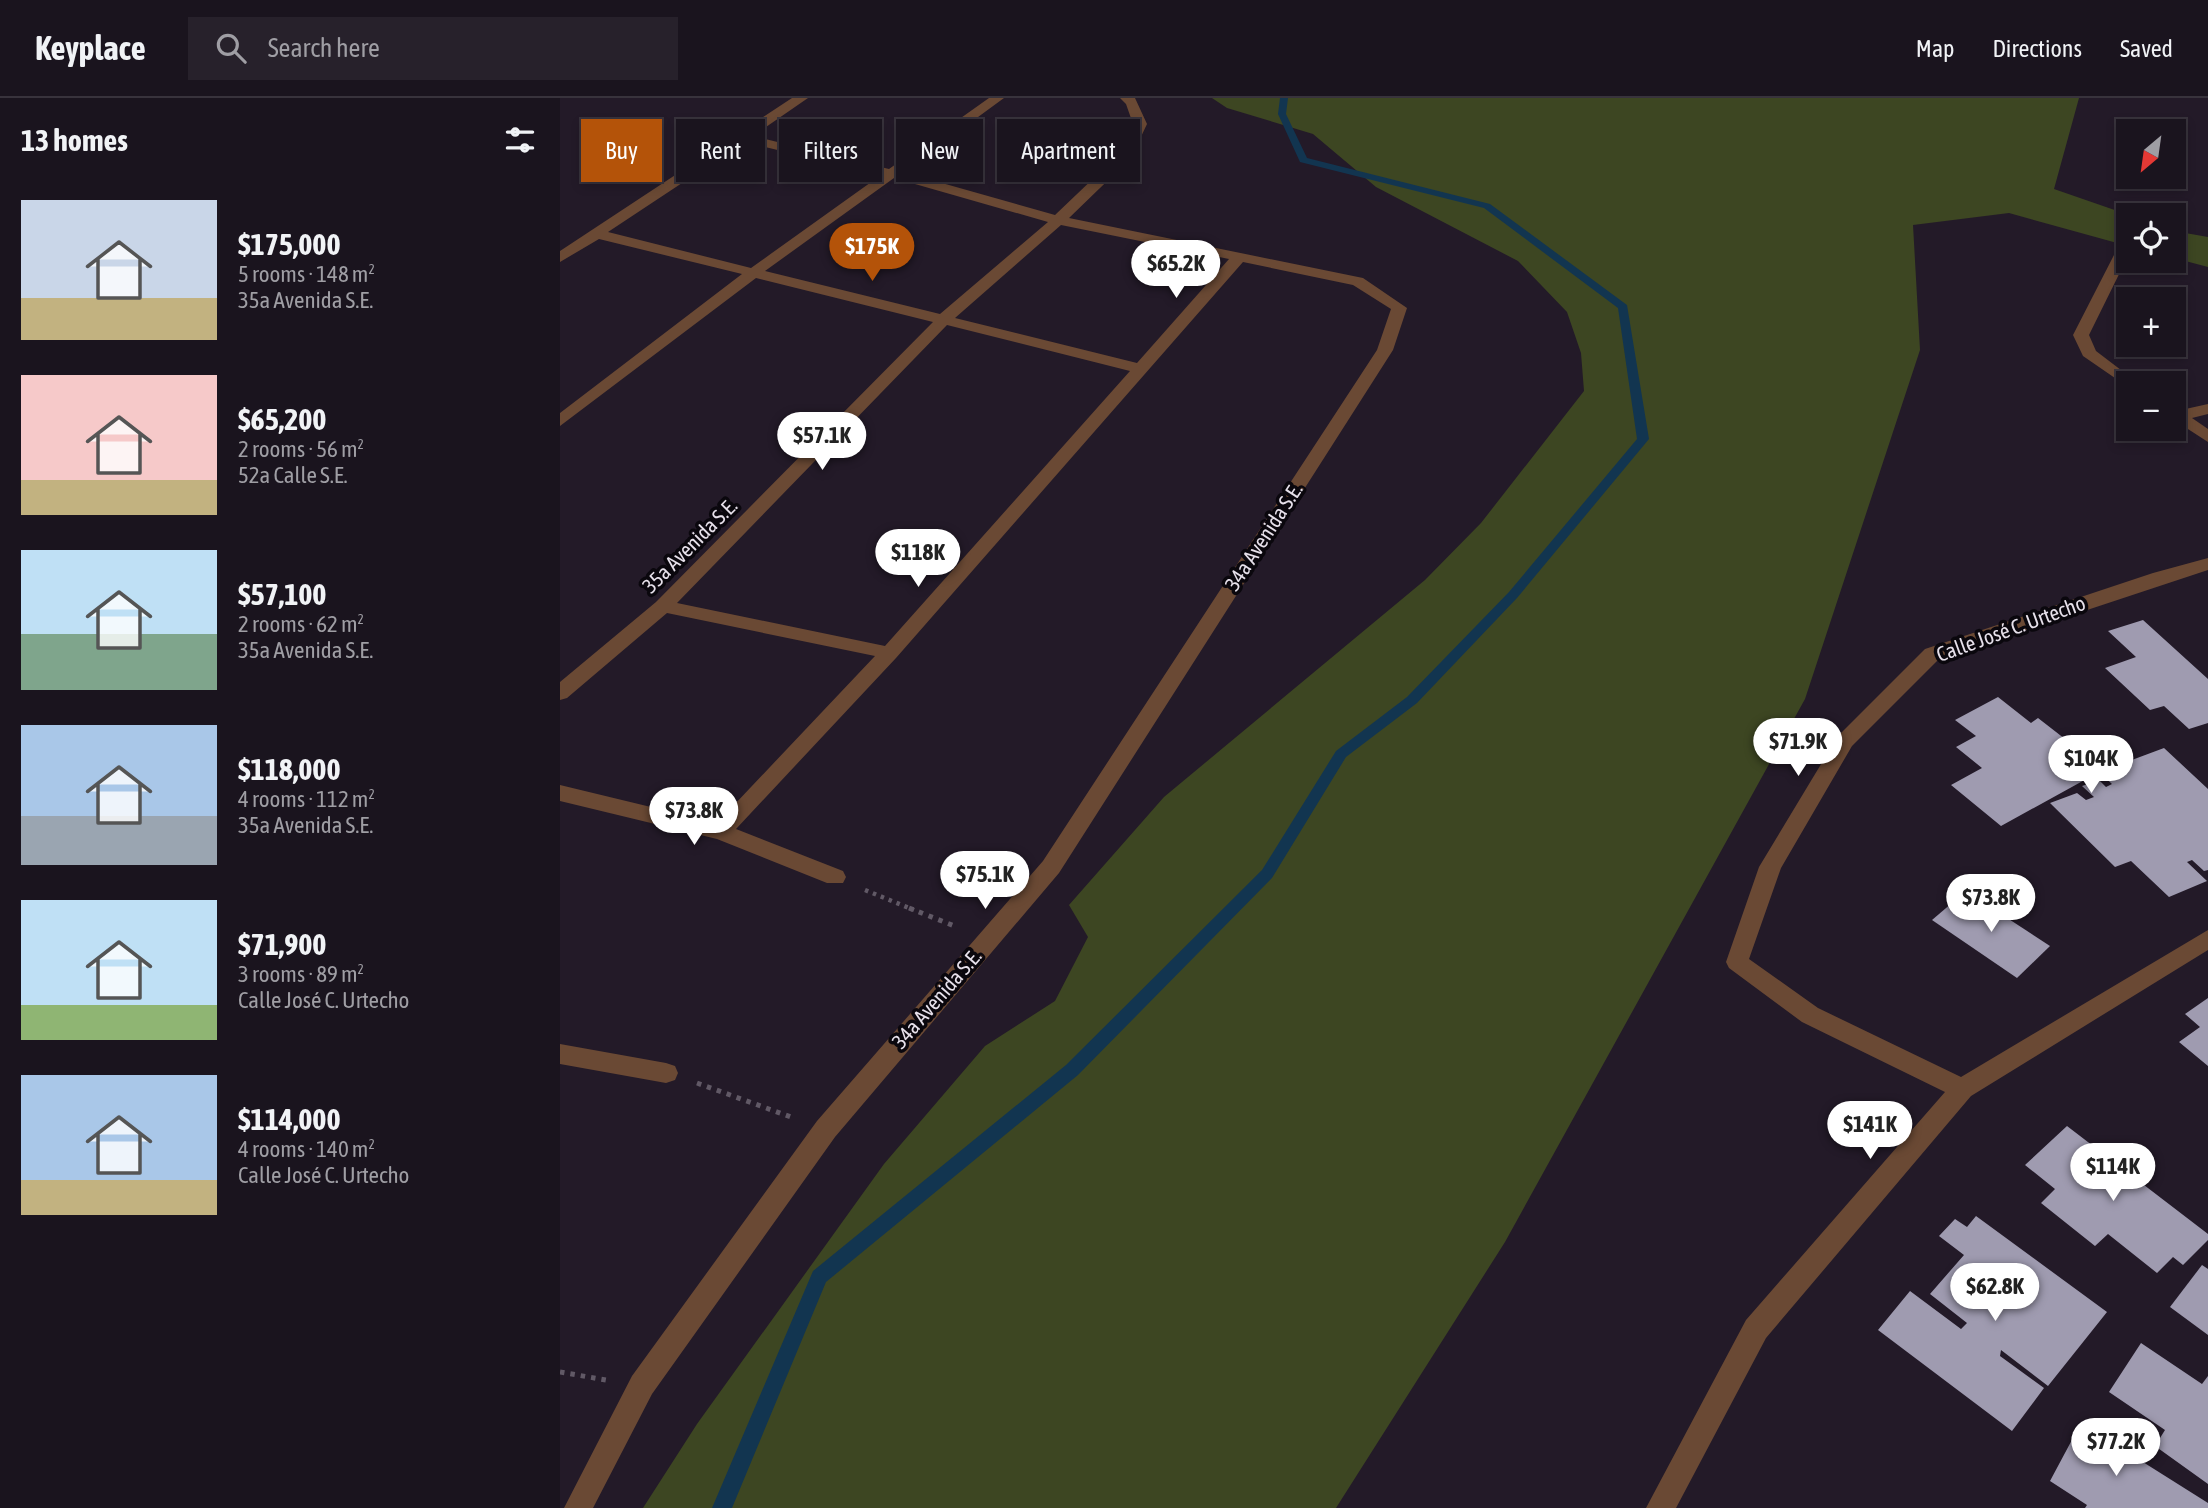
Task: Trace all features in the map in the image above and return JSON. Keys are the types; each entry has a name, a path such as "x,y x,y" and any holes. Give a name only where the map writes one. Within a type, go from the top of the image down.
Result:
{"street":[{"path":"765,120 801,98"},
{"path":"560,421 753,273 997,98"},
{"name":"35a Avenida S.E.","path":"560,693 663,607 944,320 1058,220 1126,155 1140,124 1132,102 1127,98"},
{"path":"765,142 890,173 1058,220 1240,256"},
{"path":"560,258 676,180"},
{"path":"597,234 1139,368"},
{"path":"721,832 889,653 1240,256"},
{"name":"34a Avenida S.E.","path":"578,1508 642,1385 826,1129 1051,867 1385,350 1399,308 1358,281 1240,256"},
{"path":"2116,266 2081,335 2089,353 2116,373"},
{"path":"2186,413 2208,409"},
{"path":"2186,422 2208,437"},
{"name":"Calle José C. Urtecho","path":"1962,1089 1810,1015 1737,962 1769,867 1845,741 1932,654 2160,577 2208,564"},
{"path":"663,607 889,653"},
{"path":"560,793 721,832 835,877"},
{"path":"1660,1508 1756,1329 1962,1089 2208,939"},
{"path":"560,1054 666,1073"}],"path":[{"path":"835,877 988,940"},
{"path":"666,1073 826,1129"}],"green space":[{"path":"1212,98 2079,98 2054,189 2116,210 2116,243 2009,213 1913,225 1920,350 1805,699 1505,1242 1336,1508 643,1508 697,1424 884,1164 985,1046 1055,1001 1088,937 1069,905 1164,797 1425,580 1481,523 1584,391 1581,353 1567,312 1518,261 1376,187 1313,134 1227,108"},
{"path":"2186,233 2208,237 2208,267 2186,261"}],"building":[{"path":"2143,620 2208,679 2208,723 2189,729 2164,706 2150,710 2105,668 2136,657 2108,631"},
{"path":"1998,697 2031,723 2038,718 2105,770 2164,748 2208,789 2208,870 2204,871 2192,860 2187,862 2207,881 2169,897 2131,861 2115,867 2050,803 2077,793 2086,800 2094,797 2082,786 2099,780 2106,787 2112,784 2099,772 2001,826 1951,785 1982,768 1956,747 1976,736 1955,720"},
{"path":"1966,891 2050,946 2017,978 1932,920"},
{"path":"2208,998 2208,1066 2179,1042 2200,1027 2185,1014"},
{"path":"2067,1126 2208,1234 2208,1240 2183,1265 2173,1257 2157,1273 2108,1234 2095,1246 2041,1203 2055,1189 2025,1165"},
{"path":"1976,1216 2107,1312 2048,1386 2001,1350 2000,1356 2044,1388 2012,1431 1878,1330 1910,1291 1961,1329 1967,1323 1930,1294 1964,1255 1939,1236 1955,1219 1967,1227"},
{"path":"2202,1265 2208,1269 2208,1335 2170,1307"},
{"path":"2141,1343 2202,1384 2208,1376 2208,1484 2155,1446 2165,1430 2109,1392"},
{"path":"2081,1423 2208,1503 2208,1508 2085,1508 2087,1505 2050,1481"}],"waterway":[{"path":"722,1508 819,1277 1072,1070 1267,874 1341,754 1412,700 1513,595 1643,439 1623,307 1487,206 1303,160 1282,114 1284,98"}]}
